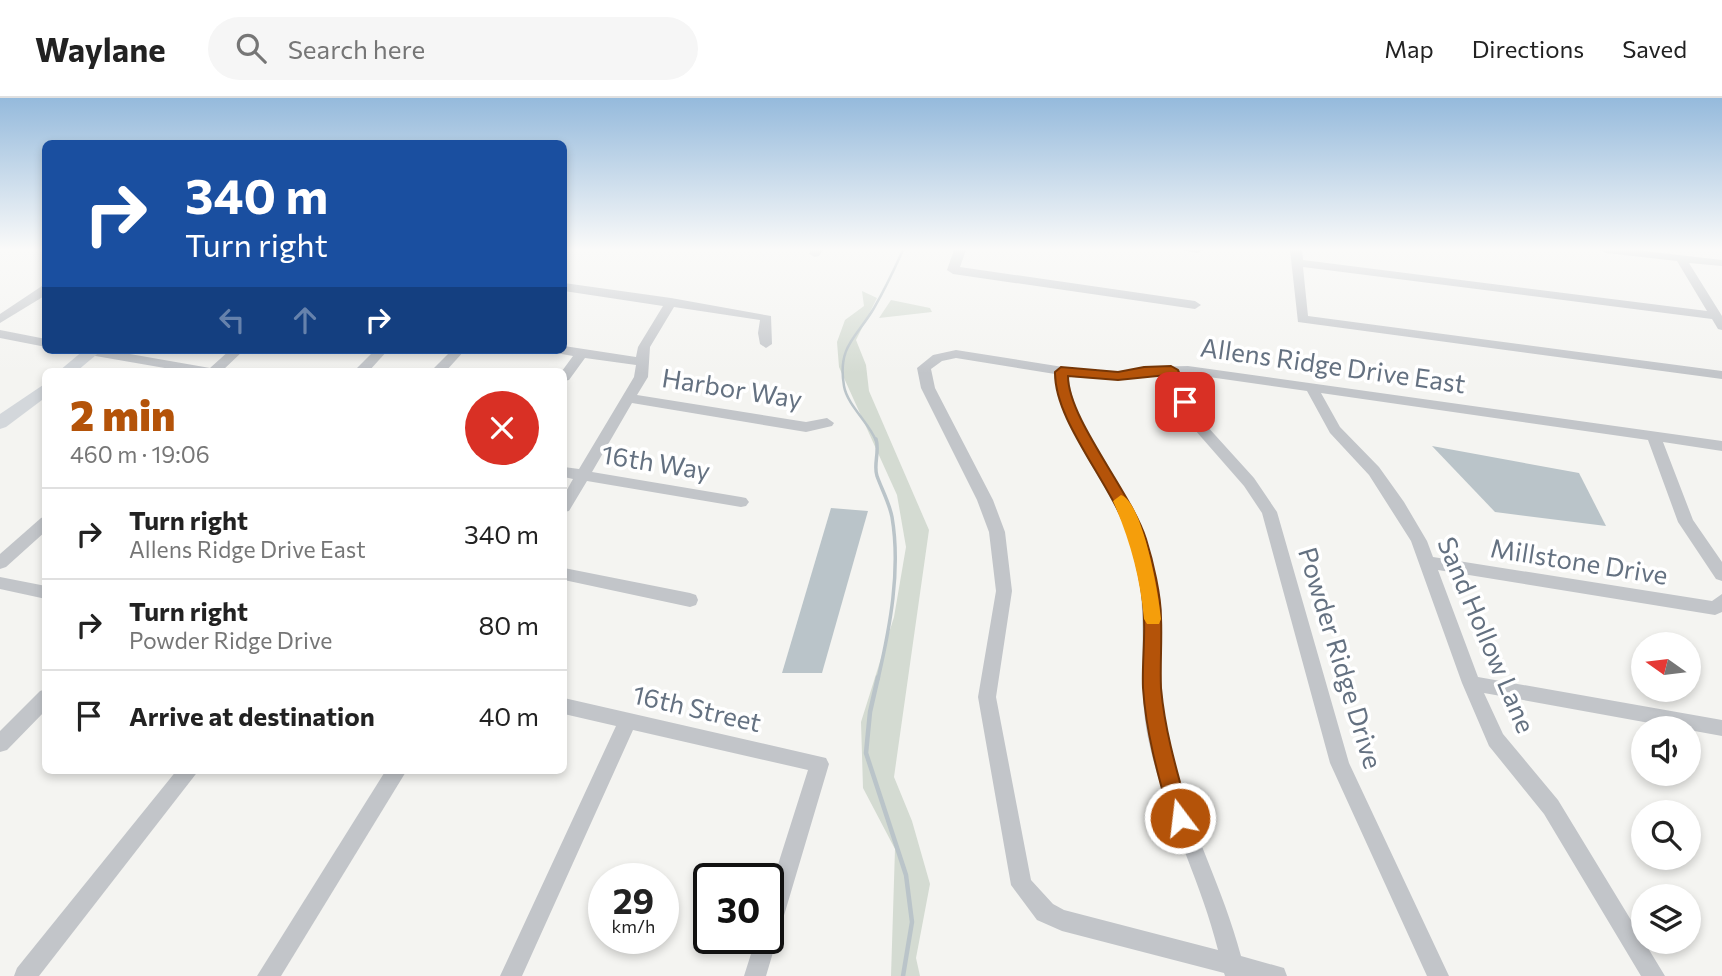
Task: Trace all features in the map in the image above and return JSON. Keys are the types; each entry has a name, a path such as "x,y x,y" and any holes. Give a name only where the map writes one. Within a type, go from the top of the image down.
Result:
{"main road":[{"path":"70,368 87,354"},
{"path":"0,423 42,391"}],"street":[{"path":"592,291 763,317 767,319 764,333 766,344"},
{"path":"1098,291 1195,305"},
{"path":"1300,291 1302,319 1722,375"},
{"path":"1521,291 1719,321"},
{"path":"1701,291 1719,321"},
{"path":"0,319 42,292"},
{"path":"567,502 641,377 644,347 671,302"},
{"path":"0,334 42,342"},
{"path":"567,351 642,362"},
{"path":"567,373 582,353"},
{"path":"107,354 189,368"},
{"path":"217,368 233,354"},
{"path":"364,368 378,354"},
{"path":"441,368 455,354"},
{"name":"Allens Ridge Drive East","path":"1234,971 1062,920 1045,912 1022,885 987,697 1004,591 997,532 985,500 928,388 924,368 938,358 956,354 1061,372 1118,376 1144,371 1202,372 1722,446"},
{"name":"Powder Ridge Drive","path":"1171,370 1200,427 1249,482 1269,512 1340,763 1438,976"},
{"path":"1061,372 1061,386 1068,406 1114,487 1138,539 1153,615 1152,685 1157,735 1180,818 1205,875 1234,971 1276,976"},
{"name":"Sand Hollow Lane","path":"1311,387 1335,430 1369,465 1399,506 1419,541 1471,682 1496,740 1551,807 1654,976"},
{"name":"Harbor Way","path":"629,398 806,427 827,423"},
{"name":"Millstone Drive","path":"1653,435 1686,522 1722,575"},
{"name":"16th Way","path":"567,473 741,502"},
{"path":"0,563 42,526"},
{"name":"Millstone Drive","path":"1426,562 1715,608 1722,601"},
{"path":"567,575 690,600"},
{"path":"0,583 42,592"},
{"path":"1471,682 1722,728"},
{"path":"0,744 42,701"},
{"name":"16th Street","path":"567,707 819,764 784,879"},
{"path":"512,976 628,720"},
{"path":"25,976 186,774"},
{"path":"268,976 394,774"},
{"path":"755,976 761,954"}],"shaded area":[{"path":"862,291 877,298 856,340 866,365 869,391 929,530 894,777 912,821 930,884 916,958 920,976 891,976 895,849 863,788 861,722 894,617 906,547 897,495 839,367 837,342 845,320 864,306"},
{"path":"891,300 930,308 932,312 879,318"},
{"path":"1432,446 1579,473 1606,526 1495,512"},
{"path":"831,508 868,511 822,673 782,673"}],"waterway":[{"path":"876,441 846,393 843,361 850,343 883,291"},
{"path":"876,439 876,472 892,517 895,557 890,619 878,679"},
{"path":"878,677 870,712 866,753 906,875 912,922 903,976"}],"slow traffic":[{"path":"1121,501 1138,539 1149,584 1153,619"}],"route":[{"path":"1180,818 1157,735 1152,685 1153,615 1138,539 1114,487 1068,406 1061,386 1061,372 1118,376 1171,370 1185,402"}]}
